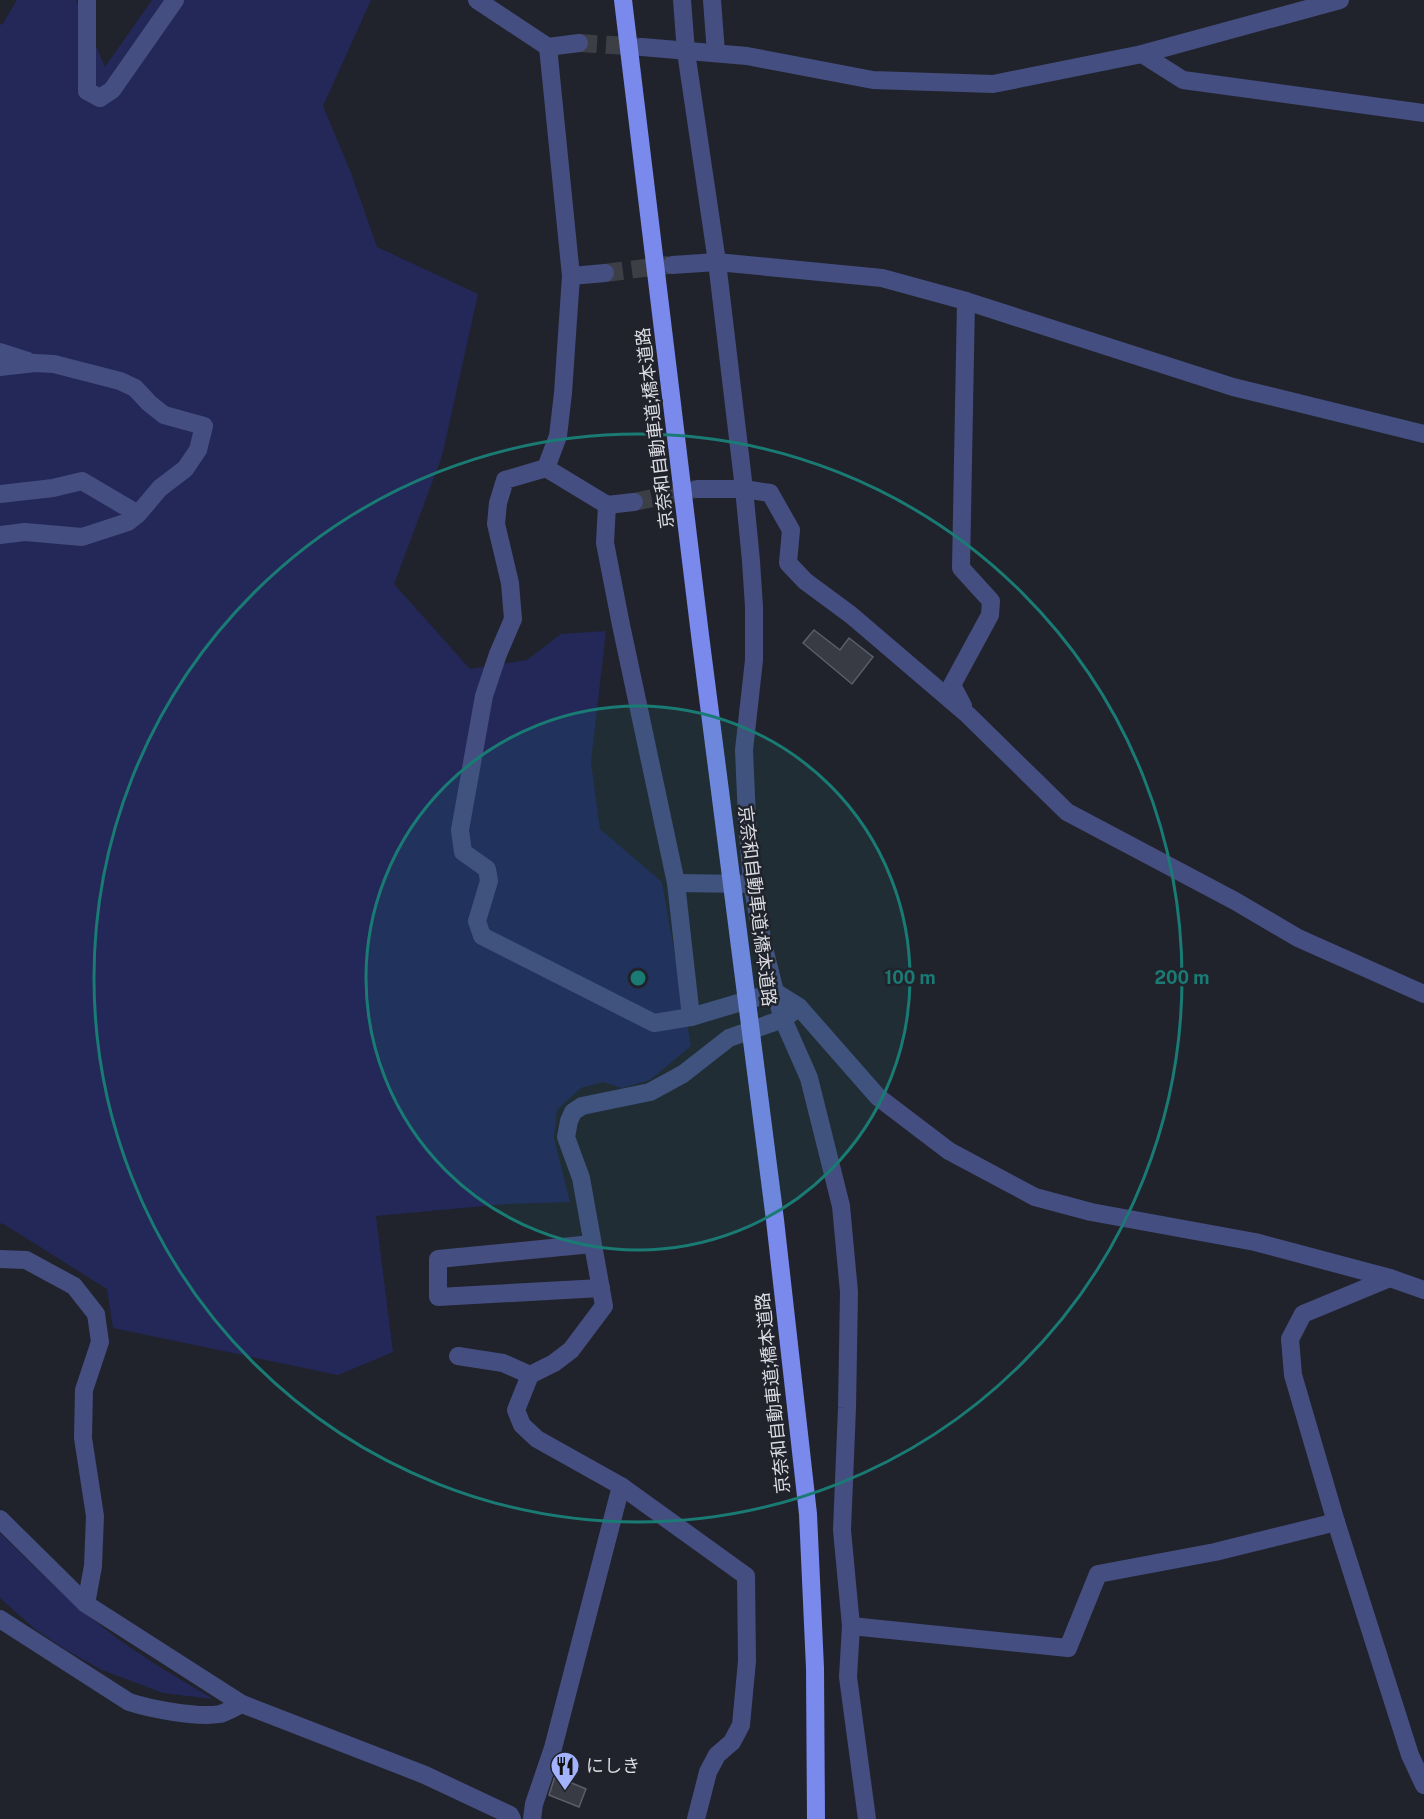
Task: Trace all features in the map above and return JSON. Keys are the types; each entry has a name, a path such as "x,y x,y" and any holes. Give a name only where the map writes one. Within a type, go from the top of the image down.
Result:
{"highway":[{"name":"京奈和自動車道;橋本道路","path":"623,0 700,635 759,1085 807,1514 815,1668 816,1819"}],"street":[{"path":"87,0 87,91 100,98 112,90 175,0"},
{"path":"477,0 548,47 579,43"},
{"path":"682,0 686,52 717,262 744,489 754,607 754,660 744,750 752,884 775,992 783,1019 809,1077 841,1206 849,1292 842,1530 851,1626 848,1677 867,1819"},
{"path":"712,0 716,53"},
{"path":"642,47 747,56 873,80 983,84 1004,82 1142,54 1340,0"},
{"path":"546,468 558,436 571,276 548,47"},
{"path":"1142,54 1183,80 1424,113"},
{"path":"672,265 717,262 882,278 966,301 1233,387 1424,434"},
{"path":"571,276 605,273"},
{"path":"966,301 961,568 992,602 990,615 952,685 968,715"},
{"path":"0,352 35,363"},
{"path":"0,367 35,363 54,364 120,381 135,388 149,404 164,415 204,426 198,450 185,469 160,488 128,522 82,537 25,532 0,535"},
{"path":"634,502 607,505 546,468 505,480 498,503 496,524 510,583 513,619 484,696 460,830 463,852 487,869 489,881 477,921 482,936 654,1023 691,1017 775,992 799,1007 878,1097 949,1151 1035,1197 1092,1212 1255,1242 1390,1278 1424,1290"},
{"path":"0,494 53,488 82,481 138,514"},
{"path":"698,489 744,489 770,494 791,530 788,563 805,581 851,615 968,715 1068,812 1298,938 1424,994"},
{"path":"607,505 605,543 676,883 691,1017"},
{"path":"676,883 752,884"},
{"path":"696,1819 708,1772 717,1755 732,1742 741,1725 747,1661 746,1576 621,1486 537,1439 522,1425 516,1410 530,1375 554,1363 571,1350 604,1306 581,1178 566,1137 573,1112 582,1106 650,1092 683,1074 729,1038 783,1019 799,1007"},
{"path":"592,1244 438,1259 438,1297 601,1288"},
{"path":"0,1259 26,1260 74,1286 96,1314 100,1342 84,1390 83,1438 95,1516 93,1566 86,1604"},
{"path":"1390,1278 1303,1314 1290,1339 1293,1375 1336,1522 1417,1757 1424,1785"},
{"path":"458,1356 503,1363 530,1375"},
{"path":"532,1819 534,1804 553,1748 621,1486"},
{"path":"0,1519 86,1604 242,1704 425,1775 510,1815 512,1819"},
{"path":"851,1626 1068,1648 1098,1574 1215,1552 1336,1522"},
{"path":"0,1619 129,1702 147,1708 205,1715 222,1713 242,1704"}],"shaded area":[{"path":"17,0 76,0 105,67 152,0 371,0 323,106 351,173 377,247 478,294 442,456 394,584 470,669 527,660 561,634 606,631 591,762 600,829 662,882 691,1046 650,1080 622,1088 603,1082 581,1088 557,1110 554,1138 570,1202 505,1204 376,1216 393,1352 338,1375 113,1328 107,1289 2,1223 0,1224 0,24 2,25"},
{"path":"0,1533 62,1593 101,1626 142,1655 213,1699 163,1693 102,1670 35,1629 0,1598"}],"building":[{"path":"814,630 840,650 849,638 873,657 852,684 803,643"},
{"name":"にしき","path":"555,1776 586,1789 579,1807 549,1795"}],"tunnel":[{"path":"579,43 642,47"},
{"path":"605,273 669,265"},
{"path":"634,502 696,489"}],"place":[{"name":"にしき","path":"565,1792"}]}
